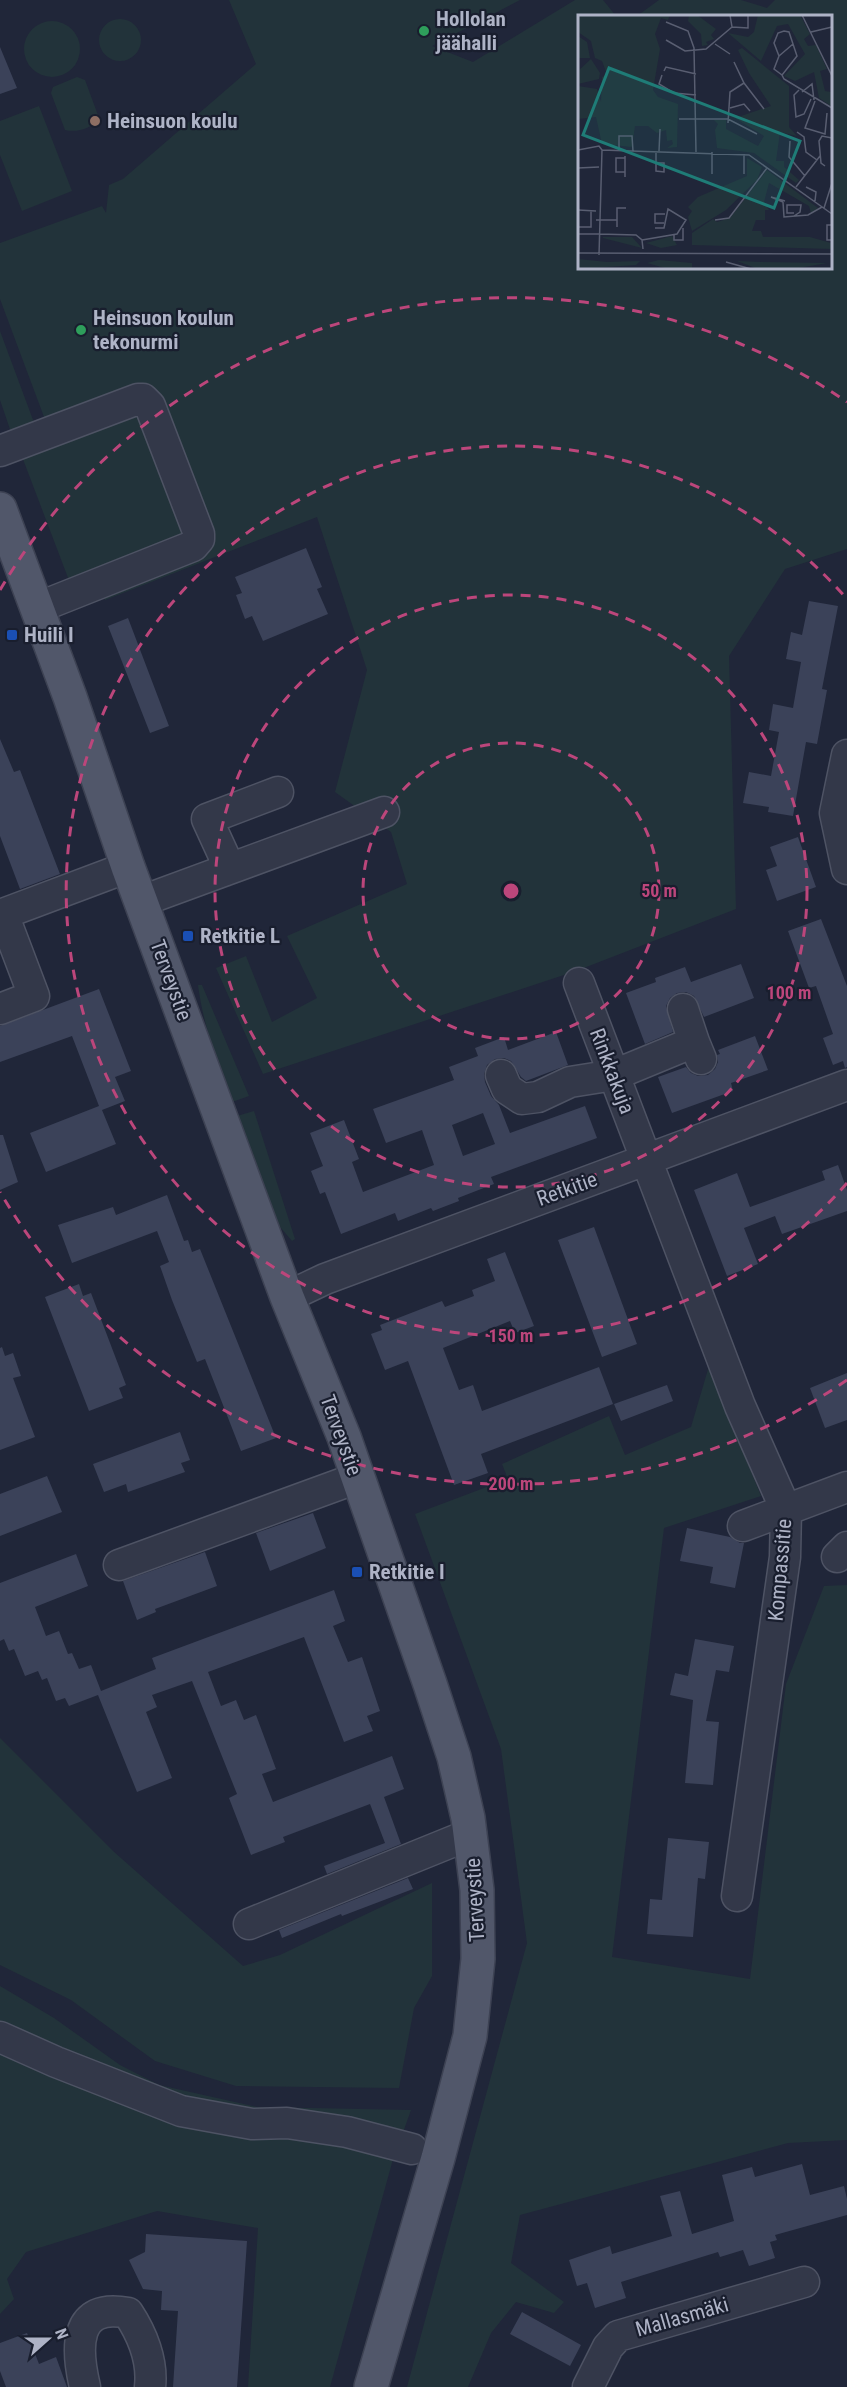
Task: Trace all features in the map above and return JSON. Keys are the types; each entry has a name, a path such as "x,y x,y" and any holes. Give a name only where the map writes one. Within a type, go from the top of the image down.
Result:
{"main road":[{"name":"Terveystie","path":"2,520 38,608 128,867 287,1297 344,1437 454,1757 471,1834 477,1890 478,1959 470,2036 438,2157 371,2387"}],"street":[{"path":"0,451 143,399 150,406 199,534 199,539 193,546 38,608"},
{"path":"847,755 836,813 847,869"},
{"path":"224,871 224,856 207,819 278,792"},
{"path":"142,901 384,812"},
{"path":"0,1009 34,996 1,915 128,867"},
{"name":"Rinkkakuja","path":"579,983 646,1160"},
{"path":"501,1075 507,1089 532,1108 538,1097 570,1082 614,1075 698,1050 683,1009"},
{"name":"Retkitie","path":"287,1297 325,1279 847,1085"},
{"name":"Kompassitie","path":"646,1160 740,1406 786,1510 785,1557 737,1896"},
{"path":"119,1565 357,1478"},
{"path":"743,1526 847,1487"},
{"path":"249,1924 471,1834"},
{"path":"0,2037 56,2062 181,2111 252,2124 287,2123 347,2132 412,2149"},
{"name":"Mallasmäki","path":"588,2387 608,2347 618,2336 804,2282"},
{"path":"85,2387 78,2355 81,2332 91,2318 111,2310 128,2313 141,2333 151,2376 150,2387"}],"shaded area":[{"path":"229,0 520,0 432,46 473,62 575,0 603,0 615,15 578,15 578,268 832,268 832,15 638,15 659,0 741,0 767,8 775,0 847,0 847,549 785,569 729,656 736,909 576,971 263,1074 216,968 246,956 272,1022 317,998 287,936 407,884 391,832 335,792 367,670 317,517 105,600 95,574 70,583 21,454 53,441 0,299 0,243 102,206 106,213 109,185 123,179 256,64"},
{"path":"120,19 135,25 141,40 135,55 120,61 105,55 99,40 105,25"},
{"path":"52,21 63,23 72,29 78,38 80,49 78,60 72,69 63,75 52,77 41,75 32,69 26,60 24,49 26,38 32,29 41,23"},
{"path":"77,77 85,80 99,118 93,125 84,129 65,130 51,93 53,87"},
{"path":"39,106 72,191 22,211 0,155 0,121"},
{"path":"0,331 36,428 13,438 0,400"},
{"path":"198,985 202,985 249,1096 232,1102 207,1030"},
{"path":"254,1111 295,1239 292,1241 275,1221 237,1116"},
{"path":"709,1366 761,1496 664,1528 612,1957 750,1979 786,1684 824,1586 847,1585 847,2140 788,2143 520,2215 511,2263 564,2302 554,2313 516,2302 491,2333 468,2387 407,2387 527,1943 501,1749 415,1514 508,1479 502,1464 609,1416 625,1455 691,1427"},
{"path":"0,1738 113,1851 243,1966 280,1955 432,1883 432,1976 414,2008 399,2088 236,2086 155,2061 71,2000 0,1965"},
{"path":"0,1986 54,2018 120,2065 159,2085 257,2107 411,2110 401,2138 186,2105 0,2029"},
{"path":"0,2045 124,2098 321,2134 395,2152 330,2387 248,2387 258,2228 157,2211 26,2252 7,2279 14,2299 0,2314"}],"building":[{"path":"0,47 17,88 0,94"},
{"path":"306,548 322,587 317,589 328,614 263,641 252,616 245,619 236,595 242,593 235,577"},
{"path":"809,601 838,606 822,689 827,690 817,744 806,742 793,816 768,812 769,807 743,803 749,772 771,776 779,732 769,730 773,704 793,708 801,662 786,659 791,632 802,635"},
{"path":"128,618 169,726 150,733 108,626"},
{"path":"0,739 14,772 20,770 60,874 20,889 0,836"},
{"path":"798,837 816,887 777,901 766,870 777,866 770,847"},
{"path":"821,919 847,986 847,1067 845,1068 843,1061 833,1065 823,1038 833,1034 816,986 809,988 788,931"},
{"path":"741,964 754,998 704,1017 694,996 686,992 677,993 670,998 666,1006 673,1032 645,1044 626,993 656,982 655,978 685,967 691,982"},
{"path":"99,989 131,1071 115,1077 125,1101 102,1110 116,1144 46,1172 30,1133 99,1106 72,1036 0,1062 0,1026"},
{"path":"556,1032 568,1065 526,1081 511,1061 504,1058 495,1059 487,1065 484,1074 485,1082 491,1096 499,1105 510,1133 585,1106 597,1138 491,1177 494,1184 433,1211 431,1208 398,1221 395,1213 341,1234 325,1192 320,1194 311,1171 323,1166 310,1133 344,1120 359,1159 352,1162 363,1192 434,1165 422,1130 386,1143 373,1109 454,1080 449,1067 478,1056 475,1048 504,1037 508,1050","holes":["483,1113 495,1144 463,1156 452,1125"]},
{"path":"755,1036 768,1070 731,1083 733,1091 672,1113 658,1077 686,1067 698,1076 708,1075 715,1069 718,1062 717,1055 720,1054 718,1050"},
{"path":"0,1135 3,1135 18,1182 0,1190"},
{"path":"838,1165 847,1190 847,1211 782,1234 775,1216 744,1228 758,1264 727,1276 694,1190 737,1173 750,1207 825,1180 822,1171"},
{"path":"167,1195 184,1241 188,1240 192,1252 200,1249 276,1438 241,1451 205,1359 197,1362 172,1300 160,1266 169,1262 157,1231 72,1263 58,1225 113,1207 116,1215"},
{"path":"594,1227 637,1344 602,1357 558,1240"},
{"path":"505,1252 534,1326 515,1333 510,1321 443,1348 459,1390 473,1385 482,1411 599,1367 613,1404 481,1454 488,1473 454,1485 408,1361 385,1370 371,1334 382,1330 380,1325 442,1301 445,1307 474,1296 472,1290 495,1281 487,1259"},
{"path":"79,1284 83,1296 91,1293 126,1385 119,1388 123,1398 89,1411 45,1297"},
{"path":"2,1347 5,1356 13,1353 21,1376 13,1378 35,1437 0,1450 0,1348"},
{"path":"847,1373 847,1420 825,1428 810,1388"},
{"path":"667,1385 673,1401 621,1421 614,1404"},
{"path":"180,1432 190,1460 181,1463 185,1472 128,1492 126,1484 104,1492 93,1464"},
{"path":"47,1476 62,1512 0,1536 0,1494"},
{"path":"313,1513 326,1548 270,1571 256,1533"},
{"path":"687,1528 730,1537 744,1543 735,1588 710,1583 713,1567 680,1561"},
{"path":"205,1552 217,1586 155,1609 156,1612 137,1620 123,1581"},
{"path":"76,1554 88,1586 35,1607 46,1636 59,1631 68,1654 72,1653 79,1669 91,1665 101,1691 156,1669 152,1658 334,1590 345,1621 333,1626 348,1662 362,1657 380,1711 367,1716 373,1731 344,1742 304,1637 208,1672 221,1706 236,1700 244,1720 256,1715 276,1769 262,1774 273,1802 392,1756 404,1789 384,1797 401,1844 327,1874 324,1866 385,1843 370,1804 283,1837 285,1842 251,1855 229,1798 237,1794 192,1681 152,1695 157,1707 146,1712 172,1778 137,1792 98,1695 69,1706 65,1698 56,1701 47,1678 42,1680 38,1671 25,1676 14,1649 9,1651 4,1639 0,1641 0,1583"},
{"path":"695,1639 734,1646 729,1672 716,1670 706,1721 719,1722 713,1785 685,1783 693,1700 670,1695 675,1673 688,1676"},
{"path":"668,1838 709,1842 705,1879 698,1878 693,1937 647,1934 650,1899 662,1900"},
{"path":"408,1878 413,1889 342,1916 341,1914 282,1938 279,1930"},
{"path":"802,2164 810,2195 844,2186 847,2215 775,2235 777,2240 770,2242 775,2258 749,2266 743,2250 720,2257 718,2252 621,2282 626,2298 595,2308 587,2283 577,2286 569,2260 610,2246 612,2254 672,2236 660,2196 680,2191 692,2234 734,2221 722,2175 752,2167 755,2177"},
{"path":"146,2234 247,2241 237,2387 173,2387 178,2311 161,2310 162,2291 143,2289 129,2260 145,2252"},
{"path":"522,2312 581,2345 570,2366 510,2334"},
{"path":"27,2333 39,2364 56,2357 67,2387 6,2387 0,2371 0,2343"}],"place":[{"name":"Hollolan jäähalli","path":"424,31"},
{"name":"Heinsuon koulu","path":"95,121"},
{"name":"Heinsuon koulun tekonurmi","path":"81,330"},
{"name":"Huili I","path":"12,635"},
{"name":"Retkitie L","path":"188,936"},
{"name":"Retkitie I","path":"357,1572"}]}
